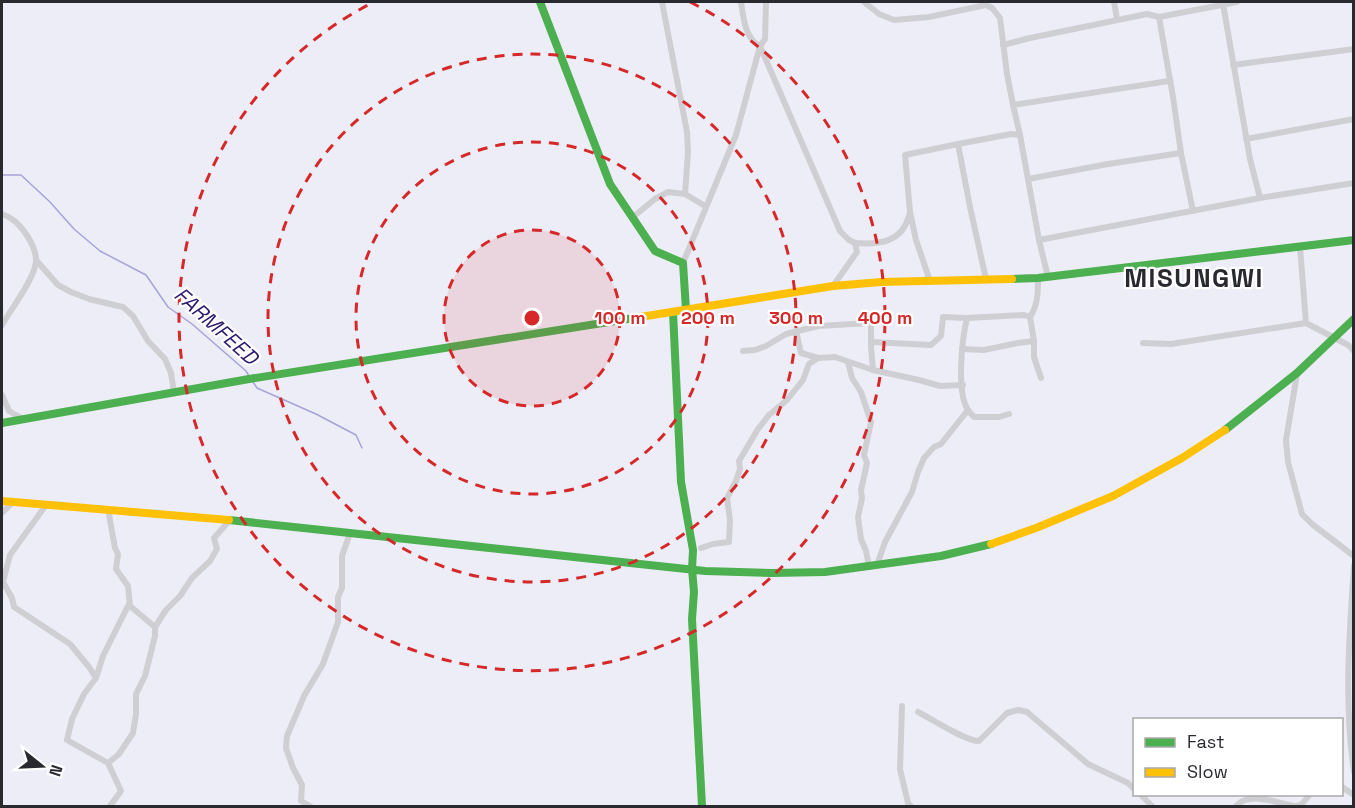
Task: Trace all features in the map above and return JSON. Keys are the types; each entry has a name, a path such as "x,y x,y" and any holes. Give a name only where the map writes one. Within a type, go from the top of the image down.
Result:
{"main road":[{"path":"540,2 610,184 656,251 683,263 686,310"},
{"path":"2,423 245,380 833,286 881,282 1038,278 1353,240"},
{"path":"673,312 681,482 693,550 692,619 702,807"},
{"path":"2,501 108,508 230,520 692,569 772,573 825,572 941,556 973,549 1027,531 1134,485 1182,458 1228,428 1297,373 1353,319"}],"street":[{"path":"662,2 687,132 685,194"},
{"path":"741,2 744,23 754,43 760,46 840,231 855,243 873,244 886,241 900,235 907,224 910,212"},
{"path":"683,263 736,135 760,46 765,39 766,2"},
{"path":"864,2 879,14 894,20 929,18 986,5 992,8 1000,18 1013,105 1048,277"},
{"path":"1114,2 1117,19"},
{"path":"1004,45 1117,19 1147,14 1158,17 1237,2"},
{"path":"1223,4 1246,139 1260,198"},
{"path":"1158,17 1193,211"},
{"path":"1233,65 1353,49"},
{"path":"1013,105 1169,81"},
{"path":"1246,139 1353,119"},
{"path":"930,281 916,240 910,212 905,154 1011,134 1020,135"},
{"path":"958,144 986,279"},
{"path":"1028,179 1181,153"},
{"path":"1039,240 1260,198 1353,183"},
{"path":"633,217 654,199 668,192 685,194 705,206"},
{"path":"2,214 13,218 22,228 30,240 36,260 58,285 89,299 123,307 133,316 148,341 165,359 171,373 174,393"},
{"path":"833,286 857,252 855,243"},
{"path":"1300,248 1306,323"},
{"path":"2,325 29,282 36,260"},
{"path":"1038,278 1039,294 1034,312 1030,317 1034,357 1041,378"},
{"path":"871,342 932,345 941,336 943,316 967,318 1024,315 1030,317"},
{"path":"967,318 962,349 964,401 974,417 999,417 1009,414"},
{"path":"743,351 755,350 786,334 818,326 872,323 873,370"},
{"path":"1143,343 1171,344 1306,323 1348,345 1353,351"},
{"path":"796,331 801,353 818,358 835,357 873,370 940,386 963,385"},
{"path":"962,349 984,350 1034,341"},
{"path":"701,548 729,542 730,520 726,498 736,481 740,461 758,429 769,415 787,400 803,380 809,364 818,358"},
{"path":"848,362 852,378 861,392 871,423 864,455 867,463 858,517 861,539 873,565"},
{"path":"1297,373 1286,440 1288,462 1302,514 1311,524 1353,556"},
{"path":"2,395 9,411 23,419"},
{"path":"873,565 912,492 924,458 933,447 941,444 968,410"},
{"path":"2,513 14,502"},
{"path":"46,505 10,555 3,582 14,607 70,644 96,678"},
{"path":"108,508 118,554 116,569 128,586 129,603 103,656 96,678 84,694 72,719 67,740 108,763 121,791 110,807"},
{"path":"108,763 119,754 133,732 136,694 145,676 155,627 192,578 210,561 217,549 214,538 230,520"},
{"path":"310,807 301,801 302,784 286,748 287,736 304,696 323,664 338,622 338,597 342,588 342,556 350,533"},
{"path":"1353,566 1348,668 1353,772"},
{"path":"129,603 155,627"},
{"path":"902,706 900,769 910,807"},
{"path":"918,712 963,737 979,741 1007,713 1018,710 1027,712 1088,764 1128,783 1133,788"},
{"path":"1141,796 1152,807"},
{"path":"1236,807 1243,800 1253,799 1296,807 1309,796"}],"waterway":[{"name":"FARMFEED","path":"2,175 21,175 74,229 100,251 146,275 168,307 192,324 249,376"},
{"name":"FARMFEED","path":"253,382 257,388 316,414 356,435 362,448"}],"traffic: fast":[{"path":"540,2 610,184 655,251 683,263 686,310"},
{"path":"1012,279 1038,278 1354,240"},
{"path":"673,312 681,482 693,550 692,619 702,806"},
{"path":"2,423 249,379 634,318"},
{"path":"1225,430 1297,373 1354,319"},
{"path":"229,520 705,571 825,572 941,556 991,544"}],"traffic: slow":[{"path":"634,318 833,286 881,282 1012,279"},
{"path":"991,544 1113,496 1182,458 1225,430"},
{"path":"2,501 229,520"}],"district":[{"name":"MISUNGWI","path":"1194,278"}]}
